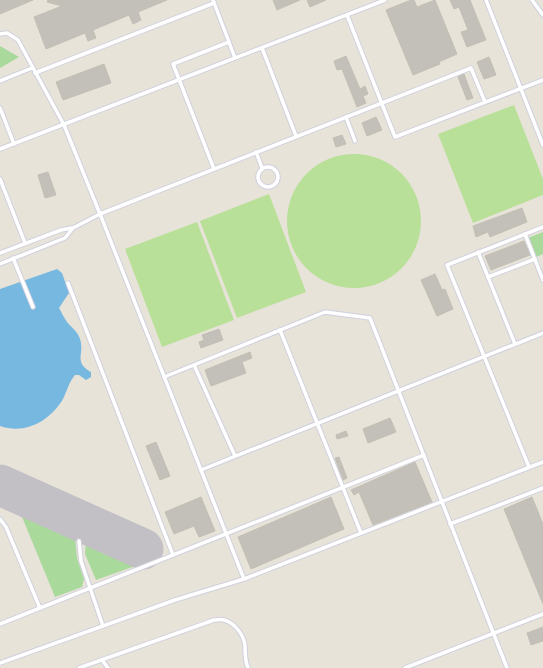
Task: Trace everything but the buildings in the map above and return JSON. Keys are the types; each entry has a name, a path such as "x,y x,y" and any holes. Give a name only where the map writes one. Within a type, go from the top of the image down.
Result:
{"lane":[{"path":"0,149 385,0"},
{"path":"486,0 543,145"},
{"path":"532,0 543,15"},
{"path":"35,73 213,1 235,58"},
{"path":"347,15 395,137 543,80"},
{"path":"0,34 6,33 18,40 64,125 244,579"},
{"path":"214,169 173,64 229,42"},
{"path":"262,48 296,136"},
{"path":"0,81 32,68"},
{"path":"0,253 61,230 73,228 100,214 471,68 485,102"},
{"path":"0,108 14,144"},
{"path":"346,117 355,141"},
{"path":"256,152 262,168"},
{"path":"270,167 276,171 278,179 274,185 266,187 259,183 258,175 262,168 270,167"},
{"path":"0,179 25,243"},
{"path":"529,467 447,265 543,227"},
{"path":"0,264 65,238 73,228"},
{"path":"525,234 543,280"},
{"path":"478,252 515,344"},
{"path":"13,258 33,307"},
{"path":"488,277 535,259"},
{"path":"68,283 173,555"},
{"path":"164,377 325,312 370,318 507,668"},
{"path":"280,330 362,533"},
{"path":"201,470 543,332"},
{"path":"194,365 235,456"},
{"path":"0,624 424,455"},
{"path":"0,663 175,600 244,579 543,462"},
{"path":"450,524 543,488"},
{"path":"0,519 6,527 40,608"},
{"path":"79,541 81,561 103,626"},
{"path":"405,668 543,614"},
{"path":"79,668 214,620 224,620 236,628 242,635 245,644 245,660 248,668"},
{"path":"102,660 108,668"}],"green space":[{"path":"0,46 19,57 0,68"},
{"path":"514,105 543,179 543,195 473,223 438,134"},
{"path":"361,154 386,162 406,179 416,195 420,208 420,234 416,247 410,258 396,273 380,283 367,287 347,288 322,280 302,263 292,247 288,234 287,214 295,189 312,169 328,159 341,155"},
{"path":"269,194 306,292 237,318 200,221"},
{"path":"197,222 234,320 162,347 125,249"},
{"path":"543,232 543,254 536,257 528,238"},
{"path":"20,512 75,537 77,558 84,579 82,587 55,597"},
{"path":"86,539 138,565 96,580 85,554"}],"water":[{"path":"57,269 62,273 69,293 59,308 67,322 79,336 82,365 91,372 91,377 86,380 79,375 75,375 58,407 44,420 19,429 0,426 0,289"}],"runway":[{"path":"0,485 143,549"}]}
